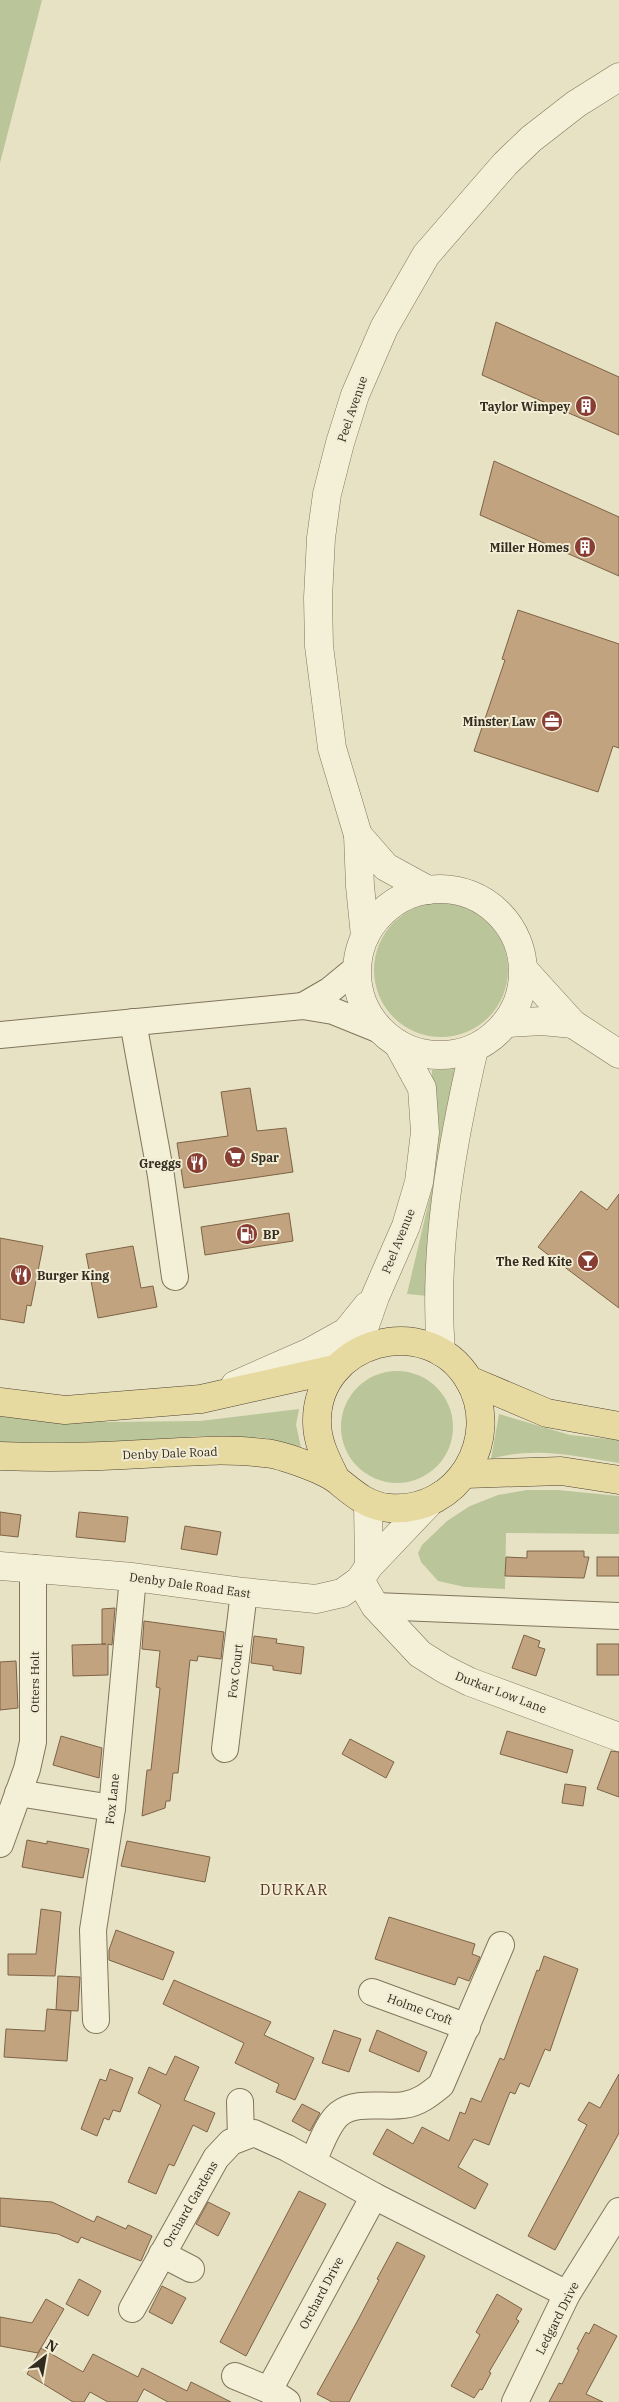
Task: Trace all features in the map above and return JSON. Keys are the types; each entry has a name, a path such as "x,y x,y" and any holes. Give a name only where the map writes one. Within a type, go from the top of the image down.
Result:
{"main road":[{"name":"Denby Dale Road","path":"400,1340 421,1343 441,1352 457,1364 469,1380 478,1401 480,1425 476,1448 466,1474 446,1494 428,1504 408,1508 395,1508 368,1503 350,1493 336,1479 321,1449 316,1422 321,1394 335,1370 356,1351 377,1343 400,1340"},
{"name":"Denby Dale Road","path":"0,1402 66,1410 201,1399 335,1370"},
{"name":"Denby Dale Road","path":"469,1380 547,1414 619,1426"},
{"name":"Denby Dale Road","path":"0,1456 62,1458 210,1451 266,1453 290,1459 336,1479"},
{"path":"466,1474 560,1471 619,1480"}],"street":[{"name":"Peel Avenue","path":"365,936 360,886 358,835 332,748 322,688 318,598 321,538 328,494 355,395 384,328 404,290 426,255 461,213 532,139 576,104 619,77"},
{"name":"Peel Avenue","path":"358,835 386,867 428,890"},
{"path":"0,1035 303,1006 333,1011 389,1037 410,1050 436,1056 461,1053 474,1049 492,1038 507,1023 520,998 524,970 522,956 515,936 504,918 494,908 470,894 456,890 428,890 408,896 390,905 380,914 365,936 357,968 362,1002 389,1037"},
{"path":"303,1006 329,991 357,968"},
{"path":"524,970 573,1024 619,1054"},
{"path":"507,1023 542,1021 573,1024"},
{"path":"133,1022 161,1176 175,1277"},
{"name":"Peel Avenue","path":"356,1351 375,1297 406,1226 419,1182 426,1132 422,1088 389,1037"},
{"path":"441,1352 438,1306 443,1211 474,1049"},
{"path":"201,1399 310,1352 346,1332 375,1297"},
{"path":"364,1573 368,1503"},
{"name":"Denby Dale Road East","path":"0,1566 133,1577 244,1592 316,1599 342,1593 364,1573 428,1504"},
{"name":"Otters Holt","path":"0,1844 27,1769 33,1742 34,1568"},
{"name":"Durkar Low Lane","path":"364,1573 375,1606 420,1654 470,1682 619,1737"},
{"name":"Fox Lane","path":"96,2020 93,1930 112,1808 133,1577"},
{"name":"Fox Court","path":"225,1749 244,1592"},
{"path":"375,1606 619,1616"},
{"path":"18,1793 112,1808"},
{"name":"Holme Croft","path":"313,2161 327,2131 339,2114 355,2107 405,2105 426,2098 441,2085 501,1945"},
{"name":"Holme Croft","path":"372,1992 467,2027"},
{"path":"240,2102 241,2137 254,2133 287,2148 374,2196 567,2294"},
{"name":"Orchard Gardens","path":"132,2309 216,2158 231,2142 241,2137"},
{"name":"Orchard Drive","path":"235,2376 278,2396 374,2196"},
{"name":"Ledgard Drive","path":"515,2402 567,2294 616,2224"},
{"name":"Orchard Gardens","path":"162,2254 191,2269"}],"green space":[{"path":"0,0 42,0 0,163"},
{"path":"441,903 467,908 478,914 488,923 497,933 503,944 508,970 503,996 497,1007 488,1017 478,1026 467,1032 441,1037 415,1032 404,1026 394,1017 385,1007 379,996 374,970 379,944 385,933 394,923 404,914 415,908"},
{"path":"458,1069 428,1296 407,1294 432,1188 432,1070"},
{"path":"397,1371 408,1372 418,1376 436,1388 448,1406 452,1416 452,1438 448,1448 436,1466 418,1478 408,1482 397,1483 386,1482 376,1478 358,1466 346,1448 342,1438 341,1427 342,1416 346,1406 358,1388 376,1376 386,1372"},
{"path":"299,1409 296,1425 301,1447 266,1438 204,1436 112,1442 0,1442 0,1415 105,1422 200,1421"},
{"path":"499,1414 570,1435 619,1440 619,1463 570,1455 540,1453 524,1453 491,1459"},
{"path":"527,1490 558,1490 619,1496 619,1534 506,1533 505,1589 465,1587 438,1581 421,1562 418,1553 422,1545 447,1521 470,1506 498,1495"}],"building":[{"name":"Taylor Wimpey","path":"496,322 619,377 619,435 482,375"},
{"name":"Miller Homes","path":"494,461 619,517 619,576 480,515"},
{"name":"Minster Law","path":"518,610 619,644 619,748 613,746 598,792 474,751 505,660 502,659"},
{"name":"Spar","path":"250,1088 257,1131 286,1128 293,1172 184,1188 177,1143 228,1136 221,1092"},
{"name":"The Red Kite","path":"581,1191 607,1210 619,1194 619,1308 538,1247"},
{"name":"BP","path":"289,1213 293,1241 205,1255 201,1227"},
{"name":"Burger King","path":"0,1238 43,1246 31,1306 27,1305 24,1323 0,1319"},
{"path":"133,1246 141,1288 153,1286 157,1307 98,1318 86,1254"},
{"path":"0,1512 21,1515 18,1537 0,1535"},
{"path":"79,1512 128,1517 125,1542 76,1537"},
{"path":"185,1526 221,1532 217,1555 181,1549"},
{"path":"527,1551 584,1551 584,1557 589,1557 584,1578 505,1576 506,1557 527,1558"},
{"path":"597,1557 619,1557 619,1576 597,1576"},
{"path":"115,1608 112,1645 108,1644 108,1675 73,1676 72,1645 106,1644 102,1644 102,1609"},
{"path":"144,1621 224,1632 221,1659 198,1656 197,1661 190,1660 178,1773 173,1773 170,1801 166,1801 165,1808 142,1816 147,1770 151,1770 160,1688 156,1687 160,1651 142,1649"},
{"path":"524,1635 540,1641 538,1647 545,1649 536,1676 512,1668"},
{"path":"254,1636 277,1639 276,1643 304,1647 301,1674 273,1670 273,1666 251,1663"},
{"path":"597,1644 619,1644 619,1675 597,1675"},
{"path":"16,1661 18,1708 0,1710 0,1662"},
{"path":"507,1731 573,1750 567,1773 500,1754"},
{"path":"61,1736 102,1748 99,1778 53,1765"},
{"path":"350,1739 394,1762 386,1778 342,1754"},
{"path":"611,1751 619,1752 619,1797 597,1789"},
{"path":"565,1784 586,1787 583,1806 562,1803"},
{"path":"27,1840 47,1844 47,1841 89,1849 83,1878 22,1867"},
{"path":"127,1841 210,1857 205,1882 121,1866"},
{"path":"41,1909 61,1912 55,1976 8,1975 8,1954 36,1954"},
{"path":"389,1917 475,1944 472,1954 480,1957 469,1981 458,1977 455,1985 375,1959"},
{"path":"116,1930 174,1952 163,1980 109,1960 109,1950"},
{"path":"544,1956 578,1969 550,2051 545,2049 529,2087 520,2083 515,2094 510,2092 489,2145 474,2139 458,2167 488,2184 475,2209 373,2154 387,2129 413,2144 422,2127 449,2141 460,2112 465,2114 471,2098 481,2102 500,2058 504,2060 537,1970 539,1971"},
{"path":"58,1976 80,1977 78,2011 56,2010"},
{"path":"174,1980 271,2022 264,2035 314,2058 295,2100 276,2092 279,2084 235,2063 244,2043 163,2004"},
{"path":"47,2009 71,2011 67,2061 4,2057 6,2029 45,2031"},
{"path":"334,2030 361,2039 349,2072 322,2063"},
{"path":"377,2030 427,2052 419,2072 369,2051"},
{"path":"175,2056 199,2067 184,2100 215,2113 207,2132 193,2125 174,2166 169,2164 156,2194 128,2182 161,2105 138,2093 149,2067 166,2075"},
{"path":"110,2069 133,2078 120,2112 113,2110 109,2120 104,2118 97,2136 81,2129 100,2079 106,2081"},
{"path":"619,2074 619,2133 555,2250 528,2236 587,2125 578,2120 589,2102 600,2108"},
{"path":"302,2104 320,2113 310,2131 292,2121"},
{"path":"299,2191 326,2204 246,2356 220,2342"},
{"path":"0,2198 52,2202 94,2222 97,2216 126,2229 128,2225 152,2236 141,2261 81,2237 78,2243 58,2234 0,2226"},
{"path":"208,2202 230,2213 218,2236 196,2224"},
{"path":"397,2242 425,2256 349,2402 332,2402 317,2394 358,2320"},
{"path":"79,2279 101,2291 88,2316 66,2304"},
{"path":"162,2286 186,2298 172,2324 149,2312"},
{"path":"497,2294 522,2309 516,2319 519,2321 489,2372 491,2373 482,2390 480,2389 474,2398 451,2386 480,2335 476,2332"},
{"path":"46,2299 64,2309 38,2353 0,2346 0,2317 32,2323"},
{"path":"594,2324 617,2336 586,2394 603,2402 549,2402 559,2383 562,2384 586,2332 589,2334"},
{"path":"41,2348 83,2372 93,2354 138,2377 142,2368 187,2391 191,2382 231,2402 168,2402 144,2389 137,2402 108,2402 90,2392 84,2402 73,2402 27,2374"}],"place":[{"name":"Taylor Wimpey","path":"586,406"},
{"name":"Miller Homes","path":"585,547"},
{"name":"Minster Law","path":"552,721"},
{"name":"Spar","path":"235,1157"},
{"name":"Greggs","path":"197,1163"},
{"name":"BP","path":"247,1234"},
{"name":"The Red Kite","path":"588,1261"},
{"name":"Burger King","path":"21,1275"}],"district":[{"name":"DURKAR","path":"294,1889"}]}
